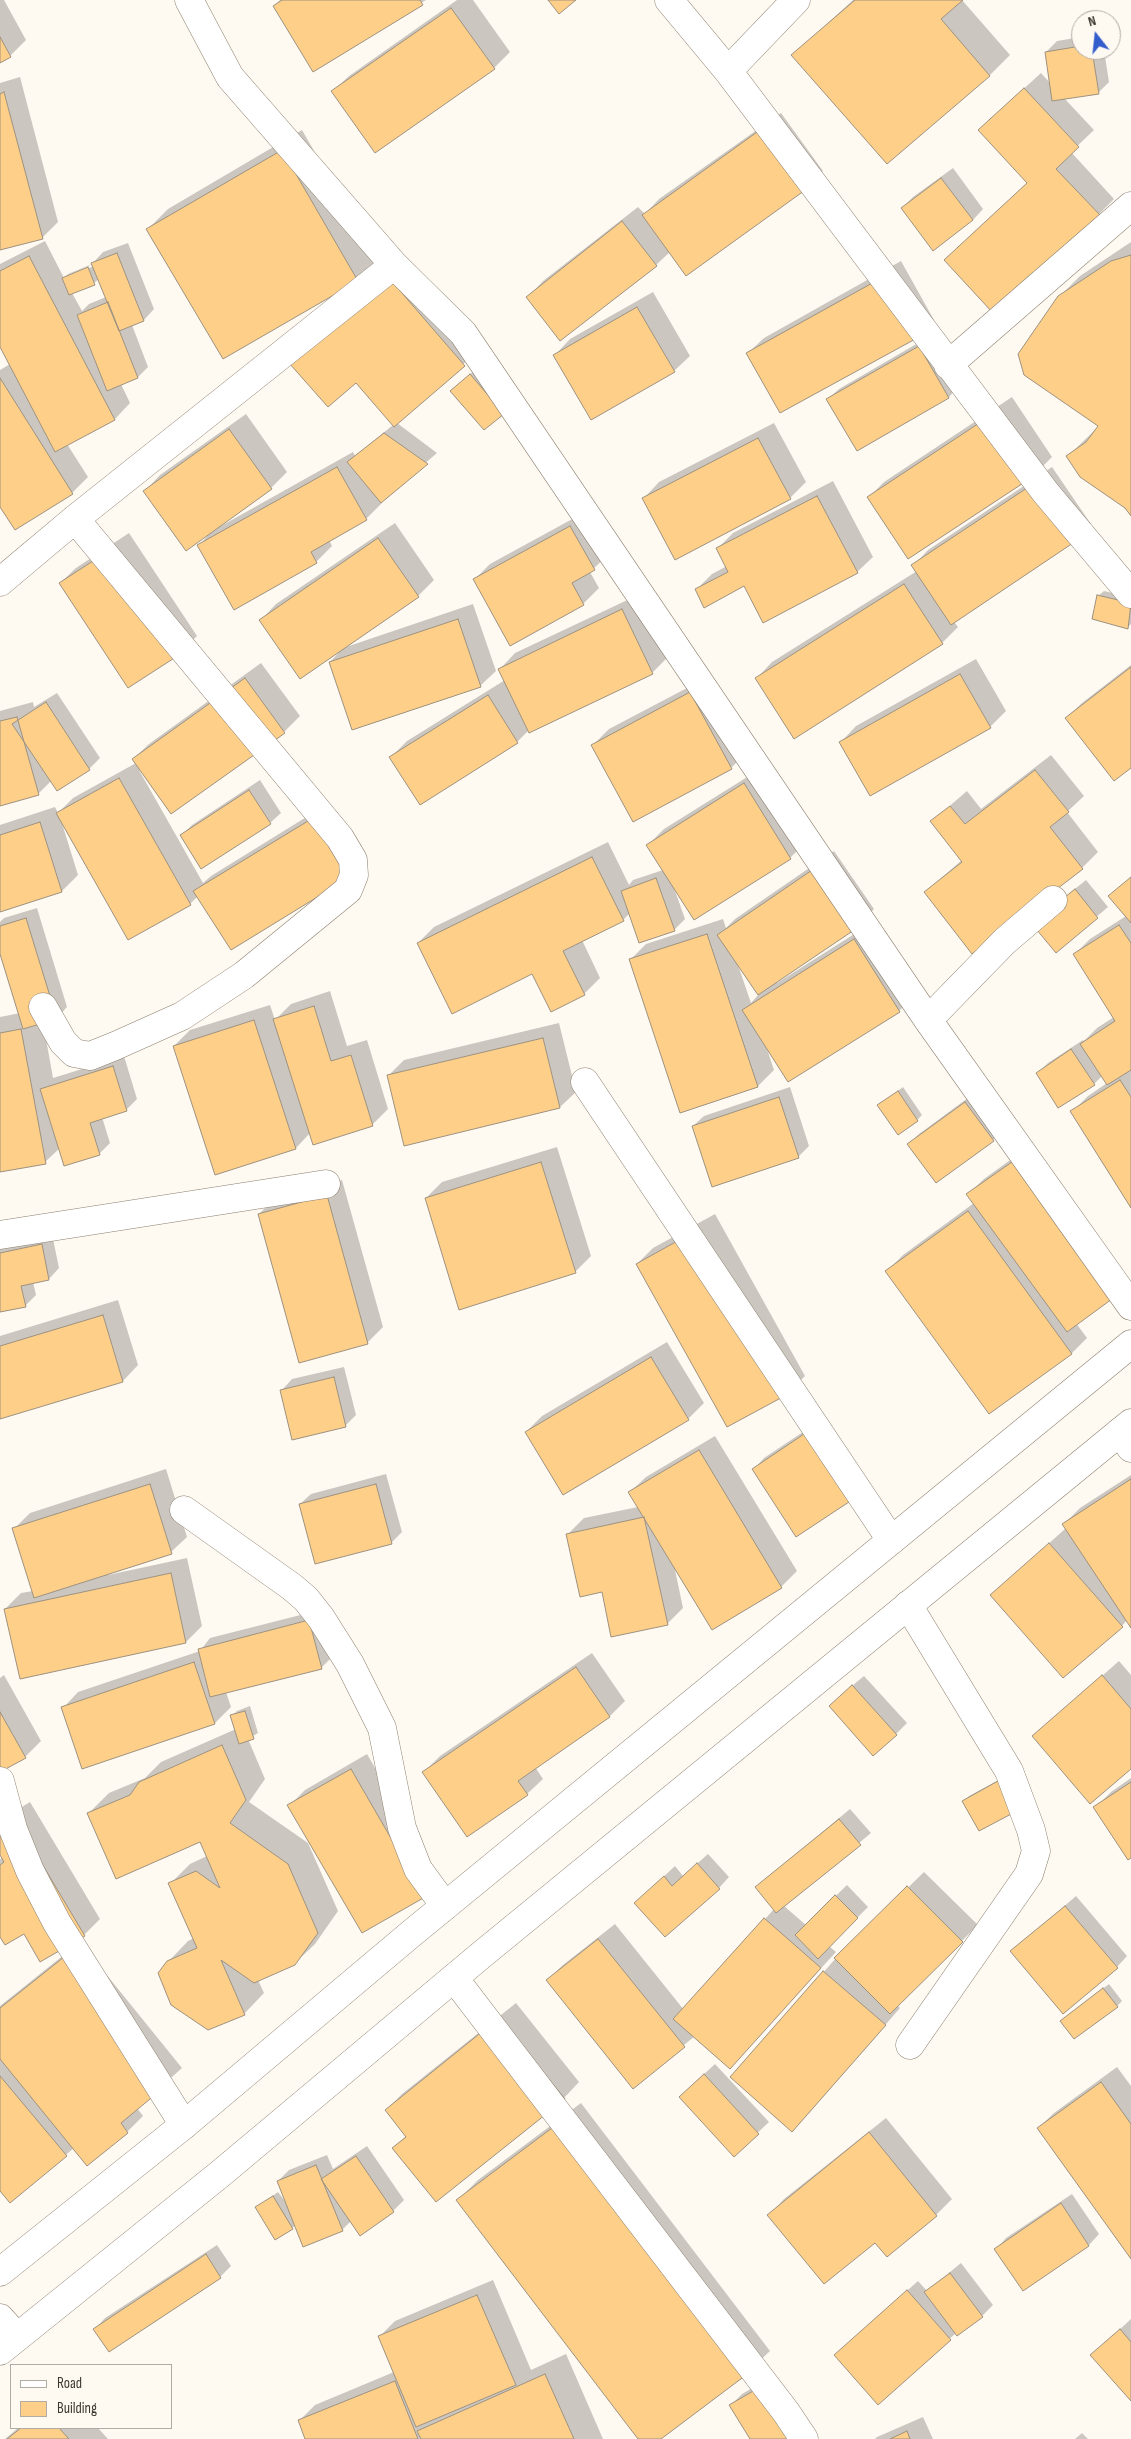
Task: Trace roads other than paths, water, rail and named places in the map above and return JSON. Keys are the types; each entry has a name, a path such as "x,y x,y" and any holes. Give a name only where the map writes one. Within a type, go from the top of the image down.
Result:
{"street":[{"path":"189,0 230,77 394,265 463,333 928,1020 1131,1306"},
{"path":"669,0 728,71 948,365 1081,537 1131,594"},
{"path":"728,71 796,0"},
{"path":"948,365 1131,206"},
{"path":"0,582 75,519 394,265"},
{"path":"43,1007 63,1042 74,1053 90,1056 115,1046 182,1016 244,975 348,890 354,875 353,860 340,838 75,519"},
{"path":"928,1020 1005,941 1053,900"},
{"path":"585,1082 891,1540"},
{"path":"0,1235 326,1184"},
{"path":"0,2272 184,2125 445,1906 1131,1344"},
{"path":"6,2336 220,2174 454,1978 908,1605 1127,1434"},
{"path":"184,1510 292,1587 306,1599 321,1618 350,1664 382,1728 402,1828 418,1868 445,1906"},
{"path":"908,1605 1008,1771 1031,1830 1036,1851 1029,1874 910,2045"},
{"path":"0,1782 13,1829 30,1871 57,1923 184,2125"},
{"path":"454,1978 786,2412 804,2439"}]}
